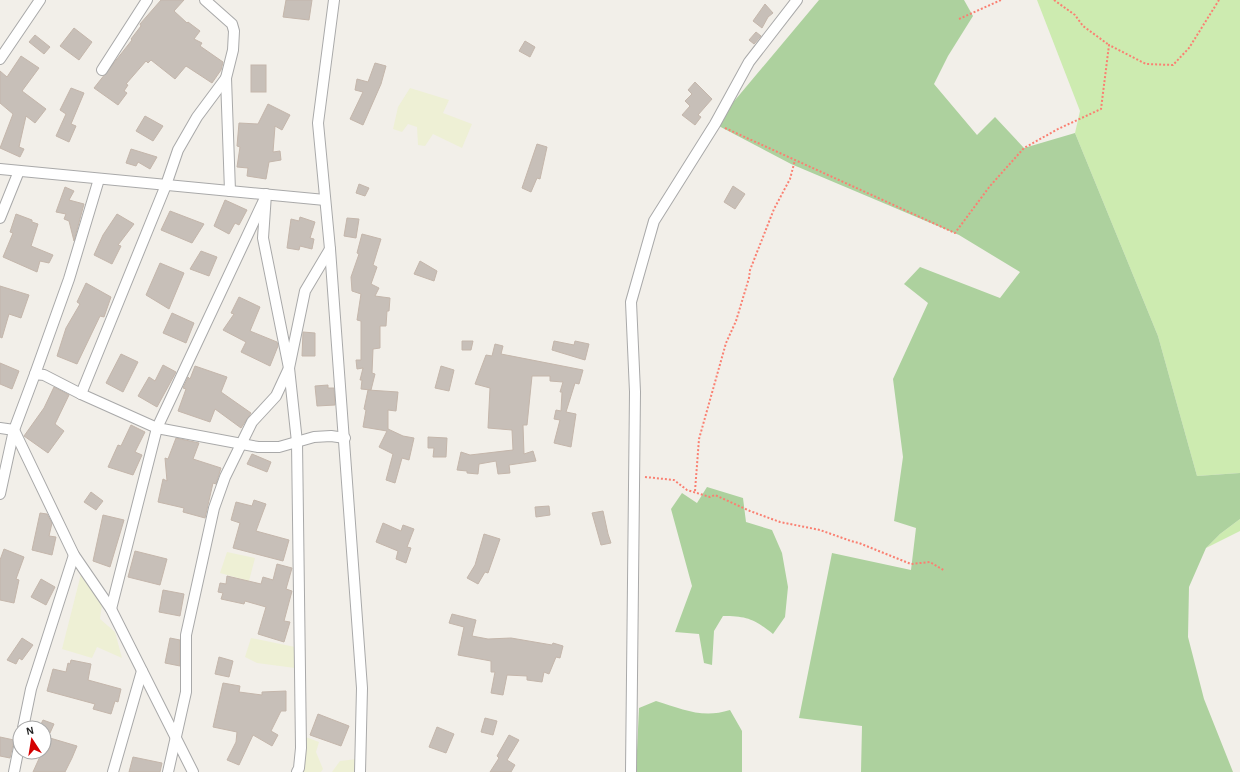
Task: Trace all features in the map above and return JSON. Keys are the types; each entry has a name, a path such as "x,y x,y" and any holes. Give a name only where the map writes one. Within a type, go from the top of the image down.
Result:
{"street":[{"path":"0,59 40,0"},
{"path":"102,70 147,0"},
{"path":"205,0 232,24 234,31 233,50 226,78 230,191"},
{"path":"334,0 318,123 345,438 362,688 360,772"},
{"path":"631,772 635,392 631,302 654,221 715,124 749,62 797,0"},
{"path":"81,394 166,185 178,150 197,117 226,78"},
{"path":"0,169 325,200"},
{"path":"0,218 19,171"},
{"path":"0,494 14,430 69,279 99,179"},
{"path":"266,194 263,238 289,368 297,442 301,748 299,768 297,772"},
{"path":"111,609 157,428 266,194"},
{"path":"168,772 186,692 186,635 208,531 225,477 242,442 252,422 276,396 289,368 305,291 330,249"},
{"path":"35,374 44,375 81,394 157,428 242,442 258,447 278,447 314,437 331,436 345,438"},
{"path":"0,428 14,430"},
{"path":"14,430 74,554 111,609 175,739 193,772"},
{"path":"25,720 31,688 74,554"},
{"path":"113,772 142,671"},
{"path":"14,772 16,760"}],"path":[{"path":"959,19 1001,0"},
{"path":"1054,0 1075,15 1083,26 1109,45 1146,64 1173,65 1189,48 1219,0"},
{"path":"715,124 955,233 990,186 1024,148 1058,129 1101,109 1109,45"},
{"path":"695,491 699,439 726,344 736,321 750,270 774,209 790,179 795,160"},
{"path":"635,476 674,480 687,490 695,491 710,497 715,494 750,511 780,522 820,530 850,542 859,543 911,564 930,562 945,571"}],"green space":[{"path":"819,0 964,0 973,16 948,56 934,84 977,135 995,117 1024,148 1075,133 1158,336 1197,476 1240,473 1240,519 1220,534 1206,548 1189,587 1188,637 1204,699 1233,772 861,772 862,726 799,718 832,553 911,570 916,528 894,521 903,457 893,379 928,303 904,284 920,267 1000,298 1020,272 959,235 791,164 715,124"},
{"path":"1037,0 1240,0 1240,473 1197,476 1158,336 1075,133 1080,111"},
{"path":"410,88 449,100 443,113 472,124 462,148 433,134 425,146 418,145 417,127 408,124 402,132 393,129 398,107"},
{"path":"707,487 743,498 746,522 772,530 782,553 788,587 785,617 773,634 750,619 723,616 714,631 712,665 704,663 699,634 675,632 692,586 671,509 682,493 697,503"},
{"path":"1240,519 1240,531 1206,548 1220,534"},
{"path":"227,552 255,558 249,581 220,573"},
{"path":"81,574 103,597 100,619 115,632 122,658 97,647 92,658 62,649"},
{"path":"251,638 295,647 295,668 257,663 245,657"},
{"path":"656,701 684,710 701,713 720,713 730,710 742,731 742,772 636,772 639,708"},
{"path":"303,736 319,742 316,752 323,769 321,772 300,772"},
{"path":"357,759 357,772 332,772 340,761"}],"building":[{"path":"161,0 184,0 174,11 187,23 188,22 200,31 194,39 202,43 200,46 223,62 221,70 212,83 186,66 175,79 151,60 148,63 146,61 126,84 128,85 124,91 127,93 118,105 94,88 132,40 131,39 141,26 140,24"},
{"path":"286,0 312,0 309,20 283,17"},
{"path":"765,4 773,13 768,17 762,28 753,21"},
{"path":"74,28 92,42 79,60 60,46"},
{"path":"756,32 761,36 754,44 749,40"},
{"path":"35,35 50,47 44,54 29,42"},
{"path":"525,41 535,47 530,57 519,51"},
{"path":"21,56 39,68 22,91 46,109 35,123 26,116 19,147 24,149 20,157 0,148 13,114 0,103 0,71 7,77"},
{"path":"375,63 386,66 381,84 363,125 350,119 363,92 355,90 357,79 368,82"},
{"path":"251,65 266,65 266,92 251,92"},
{"path":"695,82 712,99 698,115 701,117 695,125 682,115 690,106 685,101 692,94 688,90"},
{"path":"71,88 84,93 71,124 76,126 69,142 56,136 66,114 60,110"},
{"path":"268,104 290,115 282,130 275,126 273,152 280,151 281,160 269,162 266,179 247,176 248,168 237,167 240,147 237,146 239,123 258,124"},
{"path":"145,116 163,126 153,141 136,131"},
{"path":"537,144 547,147 540,179 537,178 531,192 522,188"},
{"path":"131,149 157,157 150,169 138,162 136,166 126,163"},
{"path":"359,184 369,188 365,196 356,193"},
{"path":"733,186 745,194 735,209 724,202"},
{"path":"65,187 74,191 69,200 84,204 74,241 69,221 64,219 66,214 56,212"},
{"path":"225,200 247,210 239,225 235,223 229,234 214,226"},
{"path":"170,211 204,224 192,243 161,230"},
{"path":"16,214 38,224 31,246 53,255 49,263 40,261 37,272 3,257 13,233 10,232"},
{"path":"117,214 134,224 118,245 121,246 112,264 94,255 103,235"},
{"path":"300,217 315,222 310,238 314,239 312,249 300,246 299,250 287,248 291,219 299,221"},
{"path":"347,218 359,219 356,238 344,236"},
{"path":"362,234 381,239 373,265 377,267 371,284 379,288 375,296 390,298 386,326 380,326 380,348 373,349 372,373 375,374 371,390 361,389 362,380 360,380 363,368 357,369 356,360 361,360 361,321 357,320 361,294 352,291 351,277 359,254 357,253"},
{"path":"201,251 217,257 209,276 190,269"},
{"path":"420,261 437,271 434,281 414,274"},
{"path":"160,263 184,273 169,309 146,295"},
{"path":"86,283 111,297 104,317 100,316 77,364 57,356 66,328 80,304 77,302"},
{"path":"0,286 29,295 21,318 9,314 2,338 0,337"},
{"path":"239,297 260,307 250,331 277,342 278,346 270,366 241,352 246,342 223,330 234,314 231,313"},
{"path":"172,313 194,323 186,343 163,333"},
{"path":"303,332 315,333 315,356 302,356"},
{"path":"462,341 473,341 471,350 462,350"},
{"path":"554,341 574,345 575,341 589,344 585,360 552,350"},
{"path":"495,344 503,346 501,354 583,370 579,384 575,383 566,412 576,414 571,447 554,443 560,420 554,419 556,410 561,411 562,392 560,392 563,382 550,381 550,376 532,376 527,425 523,425 524,454 533,451 536,461 509,465 510,473 498,474 496,461 479,464 478,474 467,473 467,471 457,470 461,452 470,455 513,450 512,430 488,428 490,388 475,384 486,355 492,356"},
{"path":"121,354 138,362 123,392 106,383"},
{"path":"0,363 19,371 12,389 0,384"},
{"path":"163,365 176,372 157,407 138,396 149,377 155,381"},
{"path":"195,366 227,377 221,392 251,413 241,428 215,409 210,422 178,411 186,389 183,388 188,377 190,379"},
{"path":"441,366 454,370 449,391 435,388"},
{"path":"328,385 328,388 334,388 335,405 317,406 315,386"},
{"path":"54,387 69,395 55,424 64,431 48,453 24,436 44,408"},
{"path":"368,390 398,392 396,411 388,410 388,429 403,436 414,438 409,460 402,458 395,483 386,480 393,454 379,447 387,431 363,427 366,410 364,409"},
{"path":"131,425 145,432 135,452 142,455 133,475 108,467 118,445 121,446"},
{"path":"428,437 447,438 446,457 433,457 434,448 428,448"},
{"path":"176,438 199,443 193,459 221,468 216,484 213,483 205,518 183,512 184,508 158,502 163,479 167,481 165,458 168,459"},
{"path":"252,454 271,462 267,472 247,464"},
{"path":"91,492 103,501 96,510 84,502"},
{"path":"254,500 266,504 256,531 289,540 283,561 233,548 240,523 231,520 236,502 252,506"},
{"path":"549,506 550,515 536,517 535,507"},
{"path":"603,511 611,543 601,545 592,513"},
{"path":"40,513 47,514 52,523 49,536 56,537 52,555 32,550"},
{"path":"103,515 124,520 110,567 93,561"},
{"path":"383,523 401,531 403,525 414,529 407,547 411,548 406,563 396,559 398,551 376,542"},
{"path":"484,534 500,539 488,573 485,572 478,584 467,578 475,565"},
{"path":"4,549 24,557 16,579 19,580 14,603 0,600 0,560"},
{"path":"135,551 167,559 160,585 128,577"},
{"path":"277,564 292,568 286,589 292,591 284,621 290,622 284,642 258,634 266,607 245,601 244,604 221,599 223,593 218,592 220,583 226,584 227,576 261,584 263,577 273,580"},
{"path":"41,579 55,587 46,605 31,597"},
{"path":"163,590 184,594 180,616 159,612"},
{"path":"452,614 476,620 472,636 488,639 511,638 552,645 553,643 563,646 560,658 556,657 549,674 544,672 542,682 527,680 527,676 507,675 503,695 491,693 495,672 491,672 491,661 458,655 464,627 449,623"},
{"path":"22,638 33,645 22,660 19,658 16,664 7,660"},
{"path":"170,638 180,640 180,666 165,663"},
{"path":"219,657 233,661 229,677 215,674"},
{"path":"71,660 91,664 88,680 121,689 118,702 115,701 111,714 93,709 95,704 47,691 53,669 66,672 68,663 70,664"},
{"path":"223,683 240,686 239,692 262,695 262,692 286,691 286,711 281,711 271,731 278,735 272,746 253,735 239,765 227,760 236,742 237,732 213,727"},
{"path":"318,714 349,726 341,746 310,735"},
{"path":"485,718 497,721 493,735 481,732"},
{"path":"437,727 454,734 446,753 429,747"},
{"path":"509,735 519,740 507,760 515,765 511,772 490,772 499,758 497,756"},
{"path":"0,737 12,740 10,758 0,756"},
{"path":"52,739 77,746 65,772 33,772 38,760 52,760"},
{"path":"133,757 162,763 160,772 129,772"}]}
